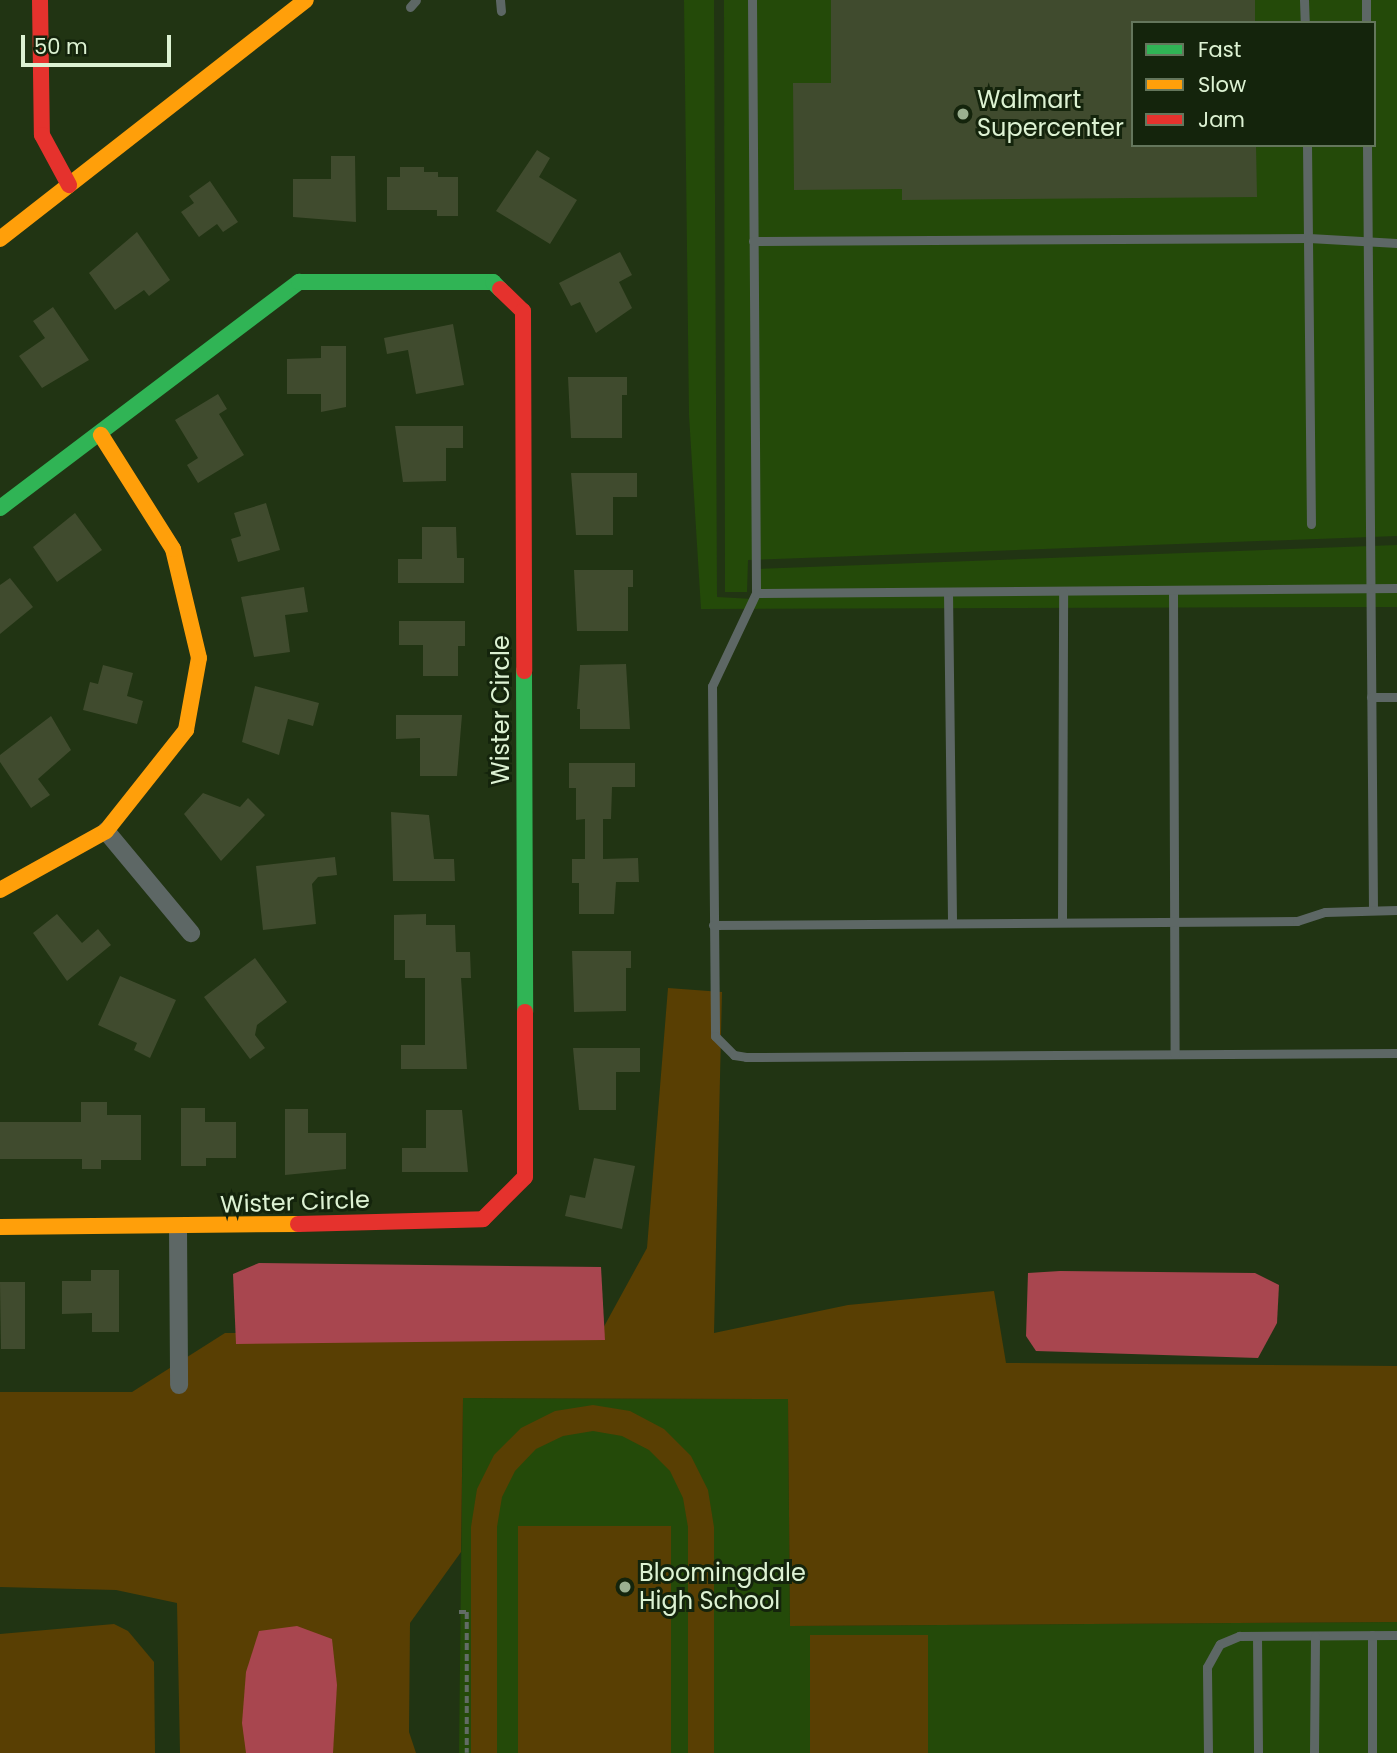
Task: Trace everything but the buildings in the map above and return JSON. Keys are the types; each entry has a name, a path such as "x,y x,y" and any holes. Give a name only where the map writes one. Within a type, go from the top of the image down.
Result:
{"street":[{"path":"40,0 41,135 69,185"},
{"path":"0,239 306,0"},
{"name":"Wister Circle","path":"0,508 101,435 299,282 493,282 523,311 525,1177 482,1219 178,1228 0,1227"},
{"path":"0,890 106,831 186,730 199,658 173,548 101,435"},
{"path":"106,831 191,933"},
{"path":"178,1228 179,1385"}],"lane":[{"path":"500,0 501,11"},
{"path":"752,0 756,593 733,647 715,670 712,686 715,1036 734,1055 1397,1053"},
{"path":"1304,0 1305,21"},
{"path":"1366,0 1366,21"},
{"path":"1307,147 1311,524"},
{"path":"1367,147 1373,910"},
{"path":"754,241 1309,238 1368,239 1397,243"},
{"path":"756,593 1397,588"},
{"path":"1173,591 1175,1054"},
{"path":"948,592 952,922"},
{"path":"1062,921 1063,592"},
{"path":"1371,697 1397,697"},
{"path":"713,925 1297,921 1325,912 1397,910"},
{"path":"1372,1635 1372,1753"},
{"path":"1208,1753 1207,1667 1220,1644 1239,1636 1397,1635"},
{"path":"1257,1636 1258,1753"},
{"path":"1314,1753 1315,1636"}],"path":[{"path":"459,1612 467,1612 467,1753"}],"shaded area":[{"path":"684,0 714,0 717,597 753,599 758,569 1397,545 1397,607 701,609 689,415"},
{"path":"724,0 1397,0 1397,536 748,560 747,592 725,592"},
{"path":"668,988 722,992 714,1333 848,1305 994,1291 1006,1363 1397,1366 1397,1622 790,1626 788,1399 463,1398 461,1552 410,1623 409,1732 416,1753 180,1753 177,1603 116,1590 0,1587 0,1392 132,1392 225,1333 601,1332 647,1248"},
{"path":"259,1263 601,1267 605,1340 236,1344 233,1274"},
{"path":"1028,1273 1255,1273 1279,1285 1277,1323 1258,1358 1036,1351 1026,1336"},
{"name":"Bloomingdale High School","path":"463,1398 788,1399 790,1626 1397,1622 1397,1753 459,1753"},
{"path":"593,1405 630,1411 664,1429 691,1456 708,1490 714,1527 714,1753 688,1753 688,1527 683,1498 670,1471 649,1450 622,1436 593,1431 563,1436 536,1449 515,1471 502,1497 497,1527 497,1753 471,1753 471,1527 477,1489 494,1455 521,1428 555,1411"},
{"path":"518,1526 671,1526 671,1753 518,1753"},
{"path":"114,1624 128,1631 154,1662 155,1753 0,1753 0,1634"},
{"path":"297,1626 332,1639 337,1685 333,1753 246,1753 242,1723 246,1672 259,1631"},
{"path":"810,1635 928,1635 928,1753 810,1753"}],"traffic: fast":[{"path":"0,508 299,282 493,282 500,289"},
{"path":"524,671 525,1012"}],"traffic: slow":[{"path":"0,239 306,0"},
{"path":"0,890 106,831 186,730 199,658 173,549 101,435"},
{"path":"0,1227 298,1224"}],"traffic: jam":[{"path":"40,0 42,135 69,185"},
{"path":"500,289 523,311 524,671"},
{"path":"298,1224 483,1219 525,1177 525,1012"}],"place":[{"name":"Walmart Supercenter","path":"963,114"},
{"name":"Bloomingdale High School","path":"625,1587"}]}
